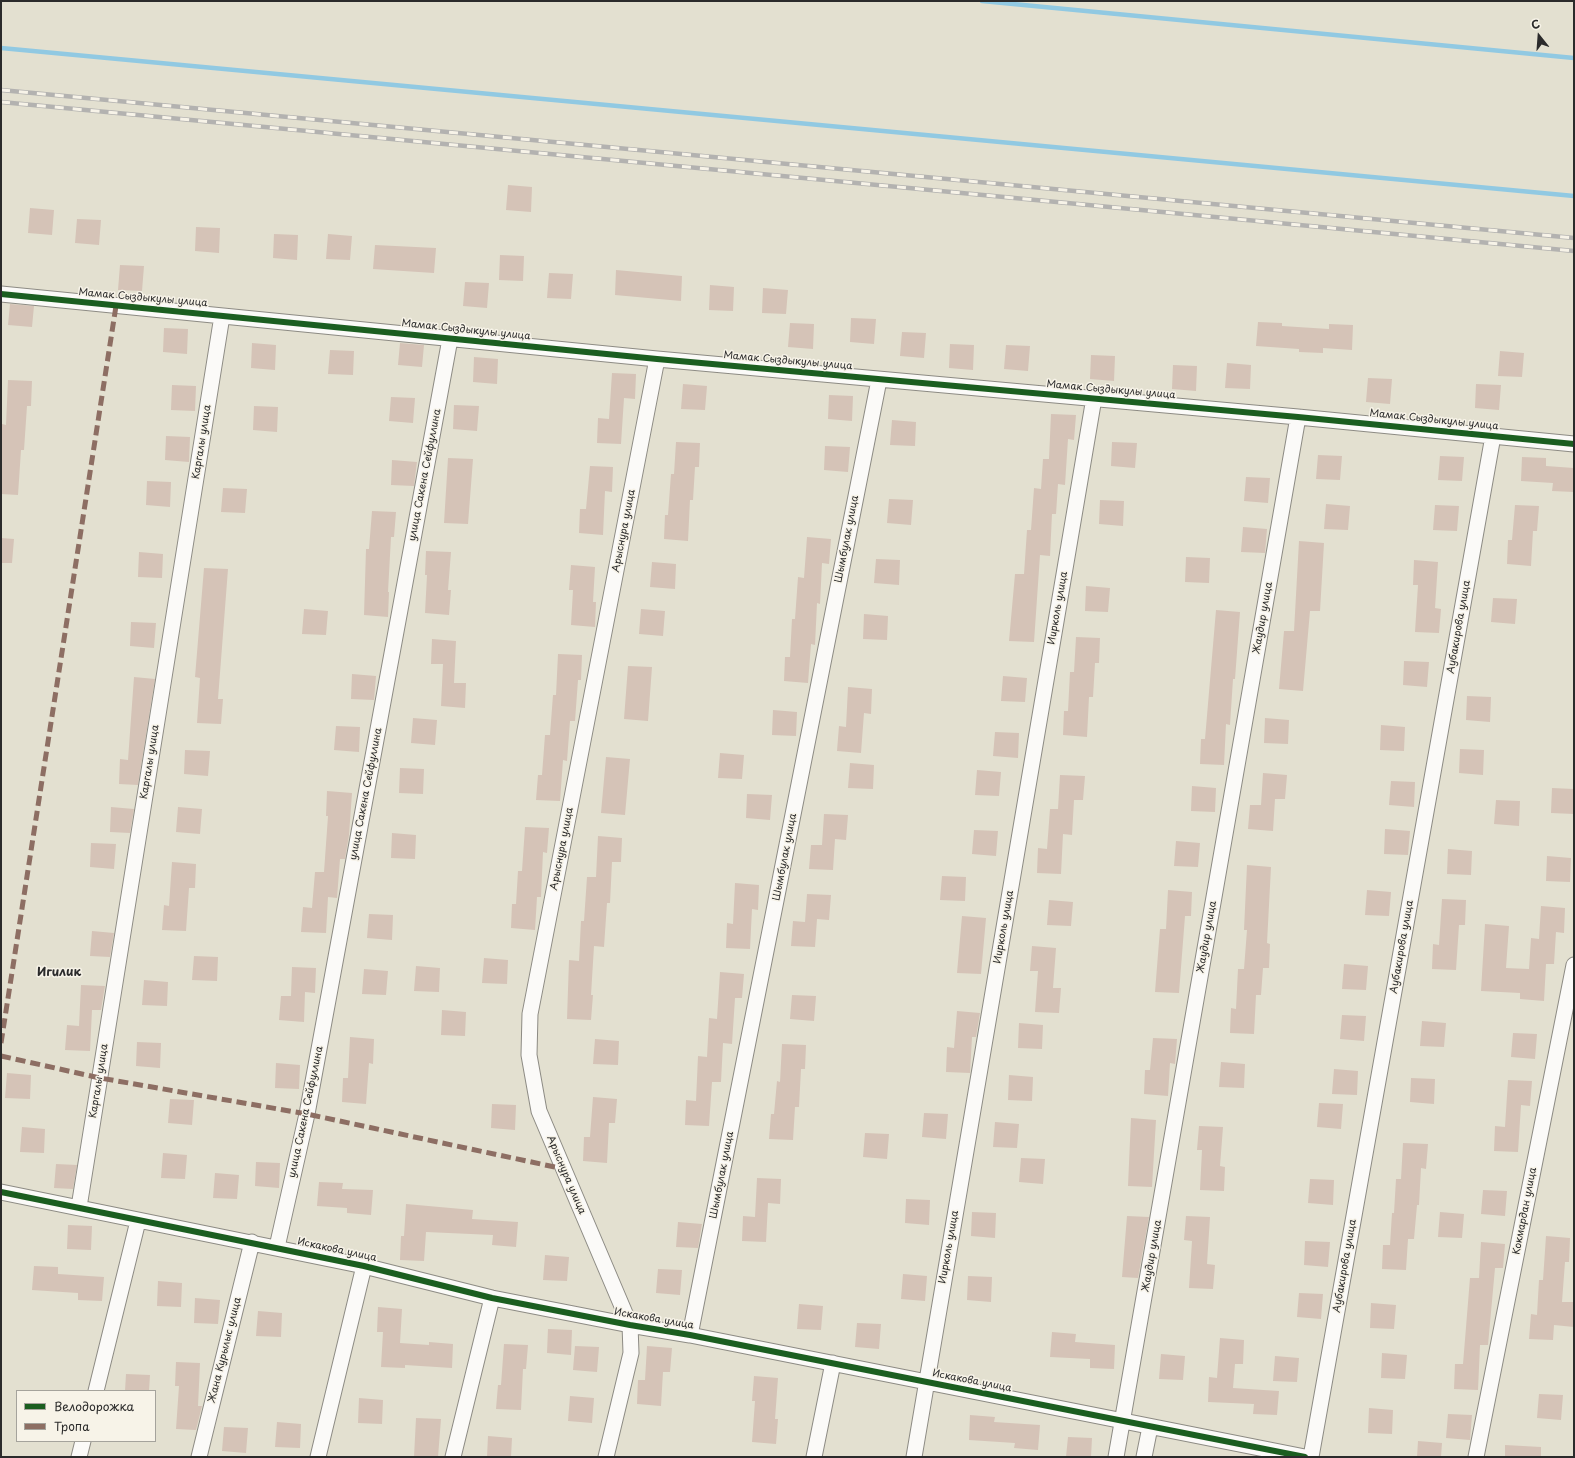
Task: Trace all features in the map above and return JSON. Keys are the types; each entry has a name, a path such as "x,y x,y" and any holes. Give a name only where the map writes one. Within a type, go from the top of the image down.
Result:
{"street":[{"name":"Мамак Сыздыкулы улица","path":"1,294 657,359 1094,398 1574,444"},
{"name":"Каргалы улица","path":"79,1207 222,316"},
{"name":"улица Сакена Сейфуллина","path":"277,1247 307,1114 450,339"},
{"name":"Арыснура улица","path":"630,1325 539,1111 529,1055 530,1014 657,359"},
{"name":"Шымбулак улица","path":"690,1335 879,380"},
{"name":"Иирколь улица","path":"914,1457 1094,398"},
{"name":"Жаудир улица","path":"1116,1457 1298,417"},
{"name":"Аубакирова улица","path":"1311,1457 1493,436"},
{"name":"Кокмардан улица","path":"1476,1457 1574,965"},
{"name":"Искакова улица","path":"1,1192 79,1207 138,1221 277,1247 364,1266 492,1298 833,1363 1304,1457"},
{"path":"96,1390 138,1221"},
{"name":"Жана Курылыс улица","path":"199,1457 252,1242"},
{"path":"318,1457 364,1266"},
{"path":"453,1457 492,1298"},
{"path":"606,1457 631,1353 630,1325"},
{"path":"814,1457 833,1363"},
{"path":"1144,1457 1150,1427"},
{"path":"79,1457 83,1442"}],"building":[{"path":"508,185 532,187 531,212 506,210"},
{"path":"30,208 54,210 52,235 28,233"},
{"path":"77,219 101,220 99,245 75,243"},
{"path":"196,227 220,228 219,253 195,251"},
{"path":"274,234 298,235 297,260 273,258"},
{"path":"328,234 352,236 350,260 326,259"},
{"path":"375,245 436,248 434,273 373,269"},
{"path":"500,255 524,256 523,281 499,280"},
{"path":"120,265 144,266 142,291 118,290"},
{"path":"616,270 682,276 681,301 615,295"},
{"path":"549,273 573,274 571,299 547,298"},
{"path":"465,282 489,283 487,308 463,306"},
{"path":"710,285 734,287 733,311 709,310"},
{"path":"763,288 788,290 786,314 762,313"},
{"path":"10,304 34,306 32,327 8,325"},
{"path":"851,318 876,319 874,344 850,342"},
{"path":"1258,322 1282,323 1282,326 1329,329 1329,324 1353,325 1352,350 1323,348 1323,353 1299,352 1299,349 1256,346"},
{"path":"790,323 814,324 813,349 788,347"},
{"path":"164,328 188,329 187,354 163,352"},
{"path":"902,332 926,333 924,358 900,356"},
{"path":"252,343 276,345 275,370 251,368"},
{"path":"400,343 424,345 422,367 398,365"},
{"path":"950,344 974,345 973,370 949,368"},
{"path":"1006,345 1030,346 1028,371 1004,369"},
{"path":"330,350 354,351 353,375 328,374"},
{"path":"1500,351 1524,353 1522,377 1498,376"},
{"path":"1091,355 1115,356 1114,381 1090,379"},
{"path":"474,357 498,359 497,384 473,382"},
{"path":"1227,363 1251,365 1250,389 1225,388"},
{"path":"1173,365 1197,366 1196,391 1172,389"},
{"path":"612,373 636,374 635,399 624,398 621,444 597,443 598,418 609,419"},
{"path":"1368,378 1392,379 1390,404 1366,402"},
{"path":"8,380 32,381 31,406 27,406 24,450 21,450 18,495 1,494 2,424 6,425"},
{"path":"683,384 707,386 705,410 681,409"},
{"path":"1476,384 1501,385 1499,410 1475,408"},
{"path":"172,385 196,386 195,411 171,410"},
{"path":"829,395 853,396 852,421 828,419"},
{"path":"391,397 415,398 413,423 389,421"},
{"path":"454,405 479,406 477,431 453,429"},
{"path":"254,406 278,407 277,432 253,430"},
{"path":"1051,414 1076,415 1074,440 1068,439 1065,485 1058,484 1056,514 1052,514 1050,556 1040,555 1034,642 1009,641 1015,574 1024,574 1027,530 1031,530 1034,488 1041,489 1043,459 1049,459"},
{"path":"892,420 916,422 915,446 890,445"},
{"path":"166,436 190,437 189,462 165,460"},
{"path":"676,442 700,443 699,467 695,467 693,500 690,500 688,541 664,539 665,515 668,515 671,474 674,474"},
{"path":"1112,442 1137,443 1135,468 1111,466"},
{"path":"825,446 850,447 848,472 824,470"},
{"path":"1318,455 1342,456 1340,480 1316,479"},
{"path":"1440,456 1464,457 1462,481 1438,480"},
{"path":"1522,457 1546,458 1546,466 1574,468 1574,492 1552,491 1553,483 1521,481"},
{"path":"448,458 473,459 468,524 444,523"},
{"path":"392,460 417,462 414,486 391,485"},
{"path":"590,466 613,467 612,492 605,491 603,535 579,533 580,509 586,509"},
{"path":"1246,477 1270,478 1268,503 1244,501"},
{"path":"147,481 171,482 170,507 146,505"},
{"path":"223,488 247,489 245,513 221,512"},
{"path":"889,499 913,500 911,525 887,523"},
{"path":"1100,500 1124,501 1123,526 1099,524"},
{"path":"1326,504 1350,506 1348,530 1324,529"},
{"path":"1435,505 1459,506 1457,531 1433,530"},
{"path":"1515,505 1539,506 1537,531 1533,531 1531,566 1507,564 1508,540 1512,540"},
{"path":"372,511 396,512 394,537 391,537 388,617 364,615 366,549 369,549"},
{"path":"1243,527 1267,529 1265,553 1241,552"},
{"path":"807,537 831,539 829,564 822,563 820,604 817,603 815,645 811,644 808,683 784,681 785,657 790,657 792,619 795,619 798,577 804,578"},
{"path":"1,538 14,539 12,563 1,563"},
{"path":"1299,541 1324,543 1320,611 1310,611 1303,691 1279,689 1284,631 1294,631"},
{"path":"426,551 451,552 448,590 451,590 449,615 425,613 427,575 425,575"},
{"path":"139,552 163,554 162,578 138,577"},
{"path":"1186,557 1210,558 1209,583 1185,582"},
{"path":"876,559 900,560 899,585 874,583"},
{"path":"1414,560 1438,562 1435,608 1441,609 1439,633 1415,632 1418,585 1413,585"},
{"path":"652,562 676,564 675,589 650,587"},
{"path":"571,565 595,567 593,602 596,602 595,627 571,625 573,590 569,590"},
{"path":"204,568 228,569 218,699 223,699 221,724 197,723 200,678 195,677"},
{"path":"1086,586 1110,588 1108,612 1085,611"},
{"path":"1493,598 1517,599 1515,624 1491,622"},
{"path":"304,609 328,611 326,635 302,634"},
{"path":"641,609 665,611 663,636 639,634"},
{"path":"1216,610 1240,612 1230,725 1226,724 1224,765 1200,764 1201,739 1205,739"},
{"path":"864,614 888,616 887,640 863,639"},
{"path":"131,622 156,623 154,648 130,646"},
{"path":"1076,637 1100,638 1099,663 1095,663 1093,697 1089,697 1087,737 1063,735 1064,711 1068,711 1070,672 1074,672"},
{"path":"432,639 456,641 454,683 466,683 465,708 441,706 443,664 431,664"},
{"path":"558,654 582,655 581,680 578,680 575,721 570,721 567,761 563,760 560,801 536,800 538,775 542,775 545,735 550,735 553,695 556,695"},
{"path":"1404,661 1429,662 1427,687 1403,685"},
{"path":"628,666 652,667 648,721 624,719"},
{"path":"352,674 376,676 374,700 351,699"},
{"path":"1003,676 1027,678 1025,702 1001,701"},
{"path":"134,677 155,679 138,785 119,784 120,759 128,760"},
{"path":"848,687 872,689 871,714 864,713 861,753 837,751 839,726 846,727"},
{"path":"1467,696 1491,697 1490,722 1466,720"},
{"path":"773,710 797,712 796,736 772,735"},
{"path":"413,718 437,720 435,745 411,743"},
{"path":"1265,718 1289,720 1288,744 1264,743"},
{"path":"1381,725 1405,727 1404,751 1380,750"},
{"path":"336,726 360,727 359,752 334,750"},
{"path":"995,732 1019,733 1018,758 993,756"},
{"path":"1460,749 1484,750 1483,775 1459,773"},
{"path":"185,750 210,751 208,776 184,774"},
{"path":"720,753 744,755 742,779 718,778"},
{"path":"606,757 630,759 625,815 601,813"},
{"path":"850,763 874,765 873,789 848,788"},
{"path":"400,768 424,769 423,794 399,793"},
{"path":"977,770 1001,772 999,796 975,795"},
{"path":"1263,773 1287,775 1285,799 1275,799 1273,831 1248,829 1250,805 1261,805"},
{"path":"1060,775 1085,776 1083,800 1074,800 1072,835 1063,834 1061,874 1037,873 1038,848 1047,849 1050,809 1058,809"},
{"path":"1391,781 1415,782 1414,807 1389,805"},
{"path":"1192,786 1216,788 1215,812 1191,811"},
{"path":"1552,788 1574,789 1574,814 1551,813"},
{"path":"327,791 352,793 349,835 345,859 340,859 337,898 328,897 326,933 301,932 303,907 312,908 315,872 324,872 328,816 326,816"},
{"path":"747,794 772,795 770,820 746,818"},
{"path":"1496,800 1520,801 1519,826 1494,824"},
{"path":"111,807 134,809 130,833 110,832"},
{"path":"178,807 202,809 200,834 176,832"},
{"path":"824,814 848,815 846,840 835,839 833,870 809,869 811,845 822,845"},
{"path":"525,827 549,828 547,853 543,852 541,897 537,897 535,930 511,928 512,904 516,904 518,871 522,871"},
{"path":"1385,829 1410,831 1408,855 1384,854"},
{"path":"974,830 998,831 996,856 972,854"},
{"path":"392,833 416,835 415,859 391,858"},
{"path":"598,836 622,838 621,862 612,862 610,903 607,903 604,947 594,946 591,1020 567,1019 569,960 579,961 581,921 584,921 587,877 596,877"},
{"path":"1176,841 1200,843 1198,867 1174,866"},
{"path":"91,843 116,844 114,869 90,867"},
{"path":"1448,849 1472,851 1471,875 1447,874"},
{"path":"1547,856 1571,858 1570,882 1546,881"},
{"path":"172,862 196,864 195,888 189,888 186,931 162,930 164,905 169,906"},
{"path":"1247,865 1271,867 1267,943 1270,944 1269,968 1263,968 1261,995 1256,995 1254,1034 1230,1033 1231,1008 1236,1009 1238,969 1244,969 1247,930 1244,930"},
{"path":"942,876 966,877 965,901 940,900"},
{"path":"735,883 759,885 758,910 752,909 750,949 726,948 727,923 733,924"},
{"path":"1168,890 1192,892 1191,916 1185,916 1179,993 1155,992 1160,929 1166,929"},
{"path":"1367,890 1391,892 1389,916 1365,915"},
{"path":"807,894 831,895 829,920 817,919 815,947 791,946 793,921 805,922"},
{"path":"1442,899 1466,900 1465,925 1459,925 1456,970 1432,969 1433,944 1439,945"},
{"path":"1049,900 1073,902 1071,926 1047,925"},
{"path":"1541,906 1565,908 1564,933 1556,932 1554,964 1546,964 1544,1001 1520,999 1520,993 1481,991 1485,924 1509,926 1506,968 1529,969 1531,938 1539,939"},
{"path":"369,914 393,915 392,940 367,938"},
{"path":"962,916 986,918 981,974 957,973"},
{"path":"92,931 114,933 110,957 90,956"},
{"path":"1032,946 1056,948 1053,988 1061,988 1059,1013 1035,1012 1038,971 1030,971"},
{"path":"194,956 218,957 217,981 192,980"},
{"path":"484,958 508,960 507,984 482,983"},
{"path":"1344,964 1368,966 1366,990 1342,989"},
{"path":"416,966 440,968 439,992 414,991"},
{"path":"292,967 316,968 315,993 305,992 304,1022 279,1020 281,996 291,996"},
{"path":"364,969 388,971 386,995 362,994"},
{"path":"720,972 744,974 742,998 735,998 732,1044 723,1043 721,1082 712,1082 709,1126 685,1125 686,1100 696,1101 698,1056 707,1057 709,1018 717,1019"},
{"path":"144,980 168,982 167,1006 142,1005"},
{"path":"81,985 105,986 101,1010 92,1010 90,1051 65,1050 67,1025 79,1026"},
{"path":"792,995 816,996 814,1021 790,1019"},
{"path":"442,1010 466,1012 465,1036 441,1035"},
{"path":"957,1011 980,1013 976,1037 972,1037 970,1073 946,1072 947,1047 954,1048"},
{"path":"1342,1015 1366,1016 1364,1041 1340,1039"},
{"path":"1422,1021 1446,1023 1444,1047 1420,1046"},
{"path":"1019,1023 1043,1025 1042,1049 1018,1048"},
{"path":"1513,1033 1537,1034 1535,1059 1511,1057"},
{"path":"350,1037 374,1039 373,1064 369,1063 366,1104 342,1102 343,1078 348,1078"},
{"path":"1153,1038 1177,1039 1175,1064 1170,1063 1168,1096 1144,1094 1145,1070 1150,1070"},
{"path":"595,1039 619,1041 618,1065 593,1064"},
{"path":"137,1042 161,1043 160,1068 136,1066"},
{"path":"782,1044 806,1045 805,1069 801,1069 799,1107 795,1107 793,1140 769,1139 771,1114 774,1114 777,1081 780,1082"},
{"path":"1221,1062 1245,1064 1244,1088 1219,1087"},
{"path":"276,1063 300,1065 299,1089 275,1088"},
{"path":"1334,1069 1358,1071 1357,1095 1332,1094"},
{"path":"7,1073 31,1075 30,1099 5,1098"},
{"path":"1009,1075 1033,1077 1032,1101 1008,1100"},
{"path":"1411,1078 1435,1079 1434,1104 1410,1102"},
{"path":"1508,1080 1532,1081 1530,1106 1521,1105 1518,1152 1494,1151 1495,1126 1505,1127"},
{"path":"593,1097 617,1099 615,1123 609,1123 607,1163 583,1161 584,1137 590,1137"},
{"path":"170,1099 194,1100 192,1125 168,1123"},
{"path":"1319,1103 1343,1104 1341,1129 1317,1127"},
{"path":"492,1104 516,1105 515,1130 491,1128"},
{"path":"924,1113 948,1114 946,1139 922,1137"},
{"path":"1131,1118 1156,1120 1152,1187 1128,1186"},
{"path":"995,1122 1019,1124 1017,1148 993,1147"},
{"path":"1199,1126 1223,1127 1220,1166 1225,1167 1224,1191 1200,1190 1202,1150 1197,1150"},
{"path":"22,1127 45,1129 44,1153 20,1152"},
{"path":"865,1133 889,1134 887,1159 863,1157"},
{"path":"1403,1143 1428,1144 1426,1169 1421,1168 1419,1205 1417,1205 1414,1239 1408,1239 1406,1270 1382,1269 1383,1245 1390,1245 1396,1179 1401,1179"},
{"path":"163,1153 187,1155 185,1179 161,1178"},
{"path":"1021,1158 1045,1159 1043,1184 1019,1182"},
{"path":"256,1162 280,1163 279,1188 255,1186"},
{"path":"56,1164 77,1165 73,1189 54,1188"},
{"path":"215,1173 239,1175 237,1199 213,1198"},
{"path":"757,1178 781,1179 780,1204 768,1203 766,1242 742,1241 743,1216 755,1217"},
{"path":"1310,1179 1334,1180 1333,1205 1308,1203"},
{"path":"319,1182 343,1183 342,1189 373,1190 371,1215 347,1213 347,1208 317,1206"},
{"path":"1483,1190 1507,1191 1505,1216 1481,1214"},
{"path":"906,1199 930,1200 929,1225 905,1223"},
{"path":"406,1204 473,1210 472,1219 518,1222 516,1247 492,1245 493,1235 426,1232 424,1261 400,1260 401,1236 404,1236"},
{"path":"972,1212 996,1213 995,1238 971,1236"},
{"path":"1440,1212 1464,1214 1462,1238 1438,1237"},
{"path":"1127,1216 1149,1217 1138,1278 1122,1277"},
{"path":"1186,1216 1210,1217 1207,1264 1215,1265 1213,1289 1189,1288 1192,1241 1184,1240"},
{"path":"678,1222 702,1224 698,1248 676,1247"},
{"path":"68,1225 92,1226 91,1250 67,1249"},
{"path":"1546,1236 1570,1238 1569,1262 1565,1262 1562,1302 1574,1302 1574,1327 1554,1325 1553,1340 1529,1339 1531,1314 1537,1315 1539,1280 1543,1280"},
{"path":"1305,1241 1330,1242 1328,1267 1304,1265"},
{"path":"1481,1242 1505,1244 1503,1268 1495,1268 1488,1345 1480,1345 1478,1390 1454,1389 1455,1364 1463,1364 1470,1278 1479,1278"},
{"path":"545,1255 569,1257 567,1281 543,1280"},
{"path":"34,1266 58,1267 58,1274 104,1277 102,1301 78,1300 78,1293 32,1290"},
{"path":"658,1269 682,1270 680,1295 656,1293"},
{"path":"903,1274 927,1276 925,1301 901,1299"},
{"path":"968,1276 992,1277 991,1302 967,1300"},
{"path":"158,1281 182,1283 181,1307 157,1306"},
{"path":"1299,1293 1323,1294 1321,1319 1297,1317"},
{"path":"195,1298 220,1300 218,1324 194,1323"},
{"path":"1371,1303 1396,1305 1394,1329 1370,1328"},
{"path":"799,1304 823,1306 821,1330 797,1329"},
{"path":"378,1307 402,1309 400,1343 429,1345 429,1342 453,1344 452,1368 405,1365 405,1368 381,1367 383,1332 377,1332"},
{"path":"258,1311 282,1313 281,1337 256,1336"},
{"path":"857,1323 881,1324 879,1349 855,1347"},
{"path":"548,1329 572,1330 571,1355 547,1353"},
{"path":"1052,1332 1076,1334 1075,1342 1115,1345 1114,1369 1090,1368 1090,1359 1050,1357"},
{"path":"1220,1338 1244,1340 1243,1364 1235,1364 1233,1388 1279,1391 1277,1415 1253,1414 1254,1404 1208,1402 1209,1377 1217,1378"},
{"path":"504,1344 528,1345 526,1369 523,1369 521,1410 496,1409 498,1385 501,1385"},
{"path":"575,1346 599,1347 597,1372 573,1370"},
{"path":"647,1346 672,1348 670,1372 663,1372 661,1406 637,1404 638,1380 645,1380"},
{"path":"1382,1353 1407,1355 1405,1379 1381,1378"},
{"path":"1161,1354 1185,1356 1183,1380 1159,1379"},
{"path":"1275,1356 1299,1358 1297,1382 1273,1381"},
{"path":"176,1362 200,1363 198,1406 202,1406 196,1430 176,1429 179,1386 175,1386"},
{"path":"126,1374 150,1375 149,1390 125,1390"},
{"path":"754,1376 778,1378 775,1419 778,1419 776,1444 752,1442 755,1401 752,1401"},
{"path":"1539,1394 1563,1395 1561,1420 1537,1418"},
{"path":"570,1396 594,1398 592,1423 568,1421"},
{"path":"359,1398 383,1400 382,1424 358,1423"},
{"path":"1369,1408 1393,1410 1392,1434 1368,1433"},
{"path":"1448,1414 1472,1415 1470,1440 1446,1438"},
{"path":"970,1415 995,1417 994,1422 1040,1425 1038,1450 1014,1448 1015,1443 969,1440"},
{"path":"416,1418 441,1419 438,1457 414,1457"},
{"path":"277,1422 301,1424 300,1448 275,1447"},
{"path":"224,1427 248,1428 246,1453 222,1451"},
{"path":"488,1436 512,1438 511,1457 487,1457"},
{"path":"1068,1437 1092,1438 1091,1457 1066,1457"},
{"path":"1418,1441 1442,1443 1441,1457 1417,1457"},
{"path":"1505,1445 1541,1447 1541,1457 1505,1457"}],"waterway":[{"path":"982,1 1574,58"},
{"path":"1,48 1574,196"}],"railway":[{"path":"1,90 1574,238"},
{"path":"1,102 1574,251"}],"marked path":[{"path":"1,1043 116,306"},
{"path":"1,1056 100,1078 307,1114 564,1169"}],"cycle path":[{"path":"1,294 657,359 1298,417 1574,444"},
{"path":"1,1192 364,1266 492,1298 690,1335 1305,1457"}],"district":[{"name":"Игилик","path":"59,973"}]}
